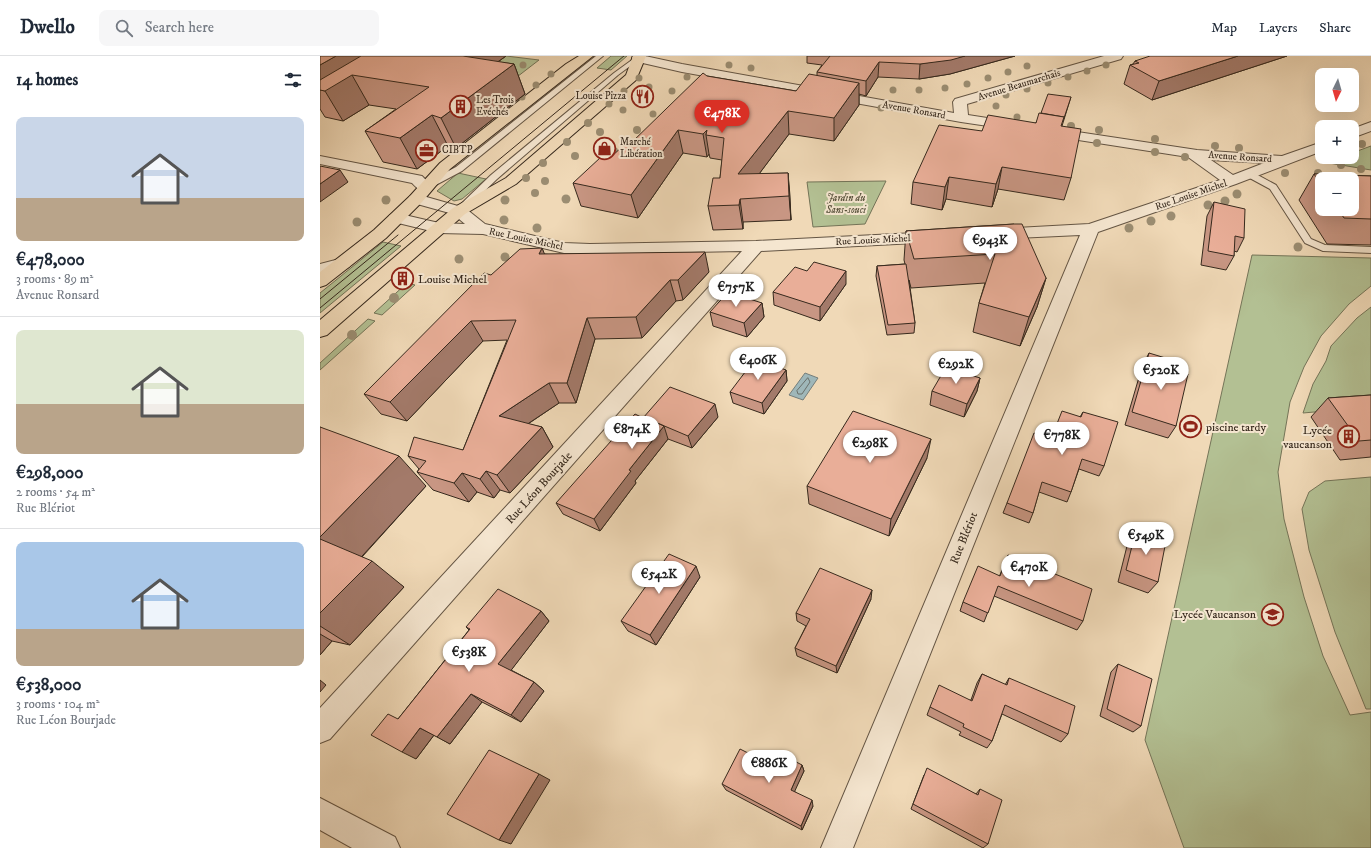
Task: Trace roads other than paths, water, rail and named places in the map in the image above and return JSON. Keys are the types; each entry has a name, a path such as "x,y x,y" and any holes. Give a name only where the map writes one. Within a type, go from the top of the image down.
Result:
{"main road":[{"path":"320,281 380,234 421,193 445,166 570,67 587,56"},
{"path":"320,330 459,211 511,181 632,77 639,57"}],"street":[{"name":"Avenue Beaumarchais","path":"961,118 960,102 1059,68 1074,68 1116,56"},
{"name":"Avenue Ronsard","path":"639,57 682,68 961,118 1192,154 1287,161"},
{"path":"1359,131 1371,126"},
{"name":"Rue Louise Michel","path":"980,234 1091,229 1287,161 1315,149"},
{"name":"Avenue Ronsard","path":"1192,154 1231,181"},
{"name":"Rue Louise Michel","path":"320,160 417,179 421,193 459,211 483,229"},
{"name":"Rue Louise Michel","path":"396,218 439,228 483,229 564,248 590,249 756,246 949,236"},
{"name":"Rue Blériot","path":"837,848 1091,229"},
{"name":"Rue Léon Bourjade","path":"320,730 718,290 756,246"},
{"path":"320,270 343,263"},
{"path":"320,813 384,848"}],"lane":[{"path":"421,193 458,169 600,56"},
{"path":"1249,174 1273,187 1308,241 1323,248 1371,250"}],"water":[{"path":"805,373 818,378 803,400 789,395"}],"tram line":[{"path":"320,308 624,56"},
{"path":"320,299 398,235"}],"place":[{"name":"Louise Pizza","path":"642,96"},
{"name":"Les Trois Evéchés","path":"461,106"},
{"name":"Marché Libération","path":"604,148"},
{"name":"CIBTP","path":"427,150"},
{"name":"Louise Michel","path":"402,279"},
{"name":"piscine tardy","path":"1190,427"},
{"name":"Lycée vaucanson","path":"1348,437"},
{"name":"Lycée Vaucanson","path":"1272,614"}],"park label":[{"name":"Jardin du Sans-souci","path":"846,204"}]}
